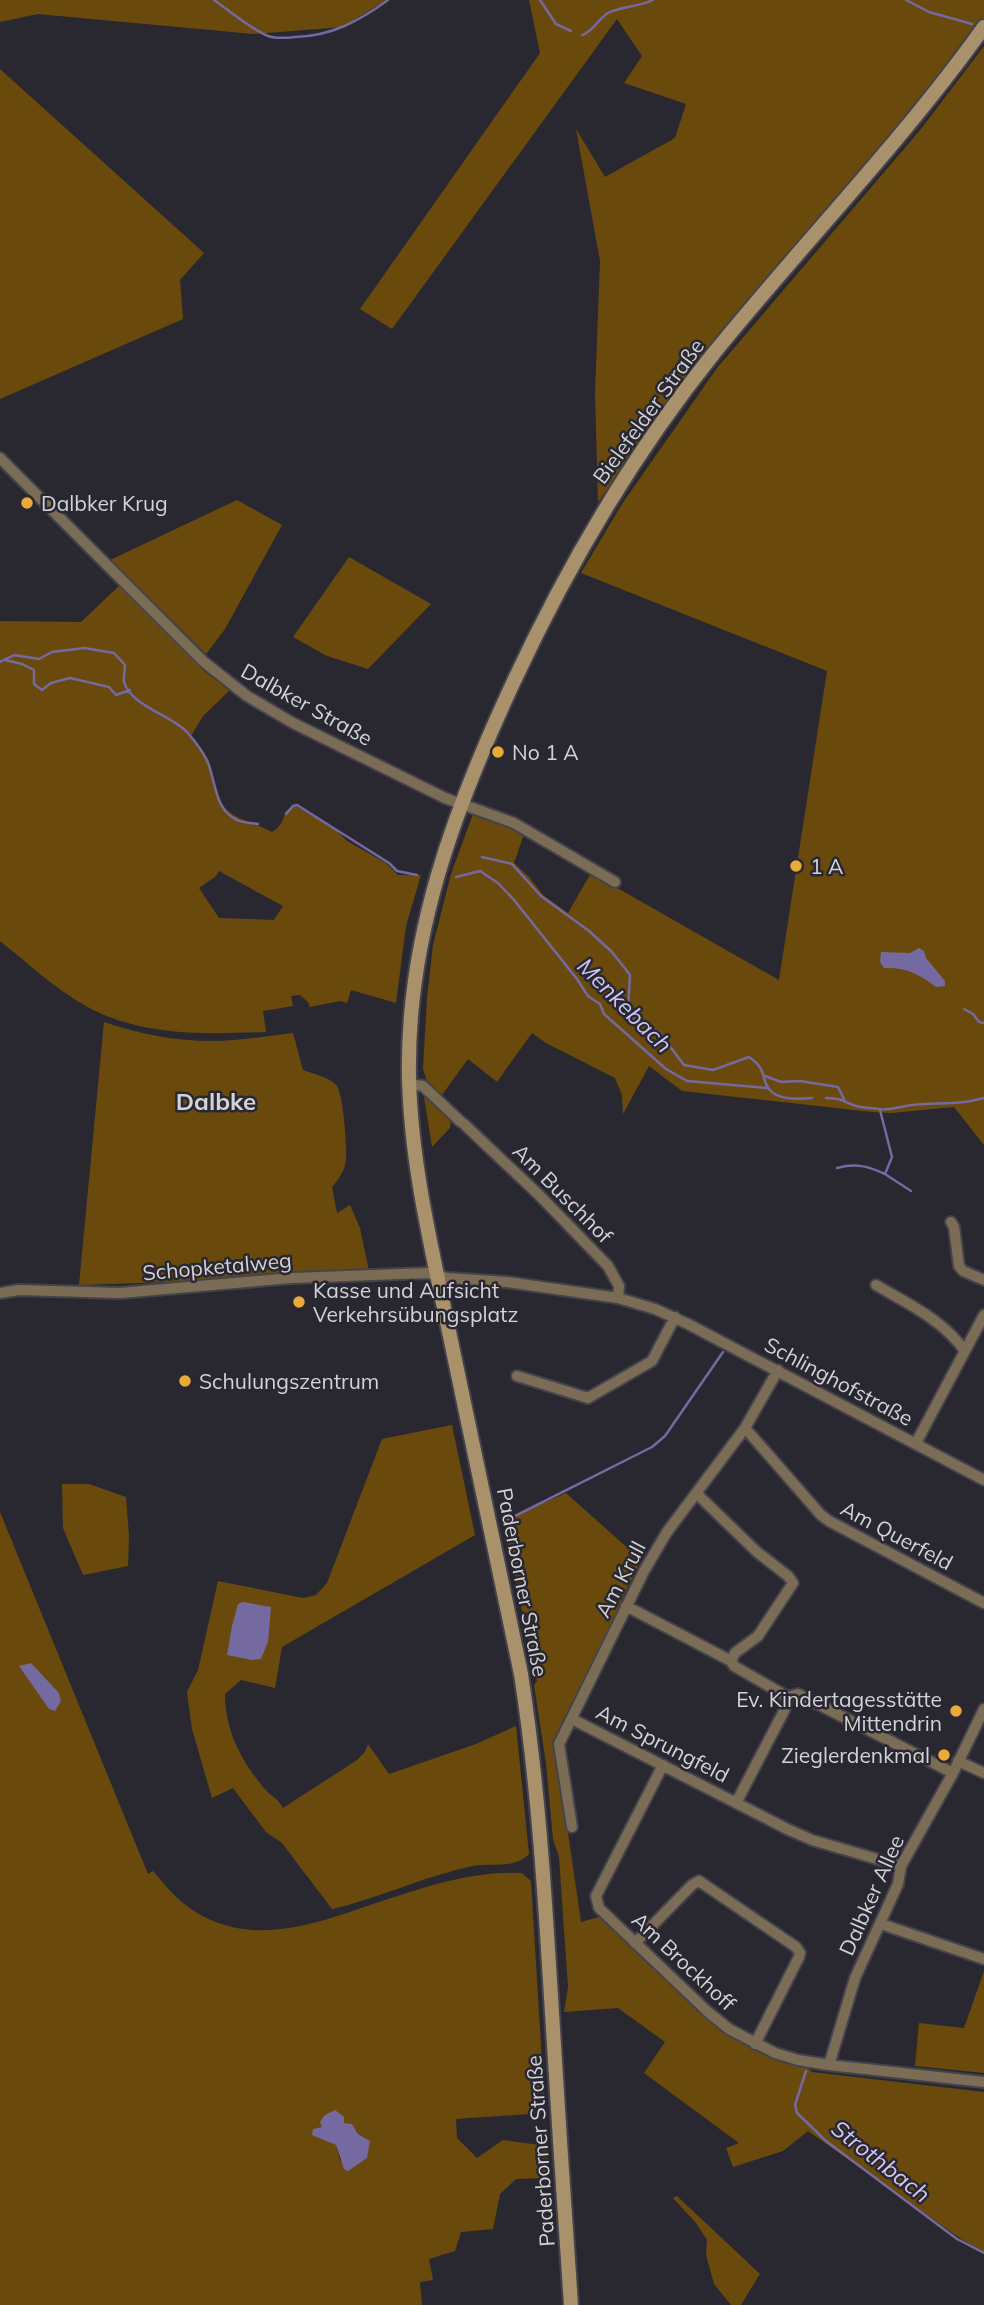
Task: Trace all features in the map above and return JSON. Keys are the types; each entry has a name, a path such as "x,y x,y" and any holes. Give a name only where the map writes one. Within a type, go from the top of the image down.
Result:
{"main road":[{"name":"Bielefelder Straße","path":"436,875 460,804 503,705 564,579 596,521 640,452 715,351 912,123 984,27"},
{"name":"Paderborner Straße","path":"436,875 415,978 410,1028 409,1084 416,1160 521,1674 535,1770 571,2305"}],"street":[{"name":"Dalbker Straße","path":"0,458 204,662 229,683 288,720 460,804 514,823 615,882"},
{"name":"Am Buschhof","path":"409,1084 423,1086 548,1204 608,1266 619,1286 618,1298"},
{"path":"951,1222 959,1266 962,1271 984,1280"},
{"name":"Schopketalweg","path":"0,1293 19,1290 120,1293 292,1278 426,1273 438,1275"},
{"name":"Schlinghofstraße","path":"438,1275 559,1288 618,1298 675,1317 984,1480"},
{"path":"876,1285 942,1324 955,1336 965,1351"},
{"path":"916,1443 984,1315"},
{"path":"517,1376 588,1398 652,1361 675,1317"},
{"name":"Am Krull","path":"572,1827 559,1744 626,1606 667,1532 745,1428 778,1370"},
{"name":"Am Querfeld","path":"745,1428 829,1521 984,1603"},
{"path":"696,1493 793,1583 758,1636 735,1653 731,1661"},
{"path":"626,1606 731,1661 734,1666 788,1697 798,1694 953,1773"},
{"name":"Am Sprungfeld","path":"737,1803 784,1711 788,1697"},
{"name":"Dalbker Allee","path":"829,2065 855,1978 898,1884 901,1866 953,1773 984,1709"},
{"name":"Am Sprungfeld","path":"572,1719 787,1829 812,1840 901,1866"},
{"path":"958,1762 984,1773"},
{"name":"Am Brockhoff","path":"663,1765 596,1896 599,1908 708,2012 729,2029 755,2044 798,2060 984,2082"},
{"path":"635,1942 699,1881 796,1947 800,1953 799,1957 755,2044"},
{"path":"881,1924 984,1959"}],"shaded area":[{"path":"0,0 386,0 343,27 253,34 38,14 0,22"},
{"path":"529,0 984,0 984,21 904,126 705,360 598,502 595,393 600,261 576,129 605,177 675,138 686,104 624,83 642,56 617,19 392,329 360,309 540,53"},
{"path":"984,46 984,1145 954,1107 891,1113 872,1112 682,1091 649,1066 623,1114 622,1095 615,1078 546,1043 532,1033 497,1082 468,1059 442,1095 427,1081 423,1069 427,998 433,945 451,874 473,814 508,825 524,834 514,863 543,895 568,913 591,873 779,980 827,671 581,573 622,504 717,368 921,129"},
{"path":"0,69 204,253 180,280 183,319 0,399"},
{"path":"237,500 282,525 225,629 206,654 110,560"},
{"path":"349,557 431,604 368,669 327,656 293,637"},
{"path":"120,585 206,673 230,690 203,716 191,736 209,760 220,801 227,810 272,832 281,823 285,812 294,805 336,830 347,841 386,863 398,875 421,875 406,926 396,1003 351,990 347,1003 340,1001 310,1007 300,995 291,996 293,1006 263,1011 266,1032 197,1033 151,1028 107,1016 86,1006 53,984 0,941 0,621 81,622","holes":["219,871 283,906 274,920 219,918 199,888"]},
{"path":"919,948 945,981 945,986 936,987 906,970 884,968 880,962 881,952 910,953"},
{"path":"104,1022 157,1036 198,1041 293,1033 303,1070 331,1081 339,1091 346,1158 342,1174 332,1187 337,1213 350,1205 360,1228 369,1271 79,1285"},
{"path":"424,1097 429,1097 451,1120 450,1128 432,1147"},
{"path":"452,1425 475,1535 282,1647 275,1688 241,1680 225,1694 228,1720 248,1767 283,1808 357,1760 368,1744 389,1774 476,1744 516,1726 529,1854 510,1864 455,1870 332,1909 282,1843 266,1832 233,1788 212,1798 192,1729 187,1692 198,1670 218,1581 303,1598 316,1595 327,1583 382,1439"},
{"path":"62,1484 89,1484 126,1497 128,1566 83,1575 63,1528"},
{"path":"566,1493 641,1560 619,1605 622,1608 555,1743 581,1922 599,1917 723,2031 763,2054 807,2067 812,2072 984,2092 984,2252 961,2239 808,2131 783,2151 733,2167 726,2148 739,2143 644,2073 665,2042 618,2008 564,2012 568,1987 559,1857 553,1839 546,1763 534,1685 537,1681 503,1521"},
{"path":"0,1512 148,1874 153,1871 191,1909 213,1921 236,1928 283,1929 306,1925 466,1877 522,1873 531,1881 545,2113 456,2119 457,2138 477,2158 503,2140 547,2146 548,2178 516,2179 500,2194 493,2229 461,2232 455,2251 429,2259 433,2280 420,2282 422,2305 0,2305","holes":["352,2124 358,2134 370,2141 348,2171 340,2160 336,2145 313,2129"]},
{"path":"243,1602 271,1607 268,1642 261,1659 227,1655 238,1604"},
{"path":"31,1663 59,1693 61,1701 55,1711 49,1709 19,1666"},
{"path":"984,1971 984,2073 915,2066 919,2023 964,2028"},
{"path":"335,2110 344,2117 344,2123 352,2124 358,2134 370,2141 367,2158 348,2171 344,2169 336,2145 312,2135 313,2129 322,2127 320,2122 325,2115"},
{"path":"677,2196 760,2274 741,2305 731,2305 714,2284 706,2255 707,2240 696,2223 673,2198"}],"waterway":[{"path":"214,0 261,33 281,38 308,36 333,30 356,21 388,0"},
{"path":"540,0 556,24 571,31"},
{"path":"582,35 608,13 653,0"},
{"path":"906,0 929,12 972,24"},
{"name":"Menkebach","path":"0,662 14,655 39,659 52,652 84,648 114,653 125,665 124,682 135,698 180,726 199,747 208,763 224,810 237,820 258,824"},
{"name":"Menkebach","path":"5,660 34,670 34,684 42,690 51,683 70,678 109,687 116,695 130,690"},
{"name":"Menkebach","path":"286,814 297,805 389,863 397,871 417,875"},
{"name":"Menkebach","path":"482,857 512,864 541,896 589,931 612,952 630,975 628,1011 633,1019 659,1032 684,1065 713,1070 749,1057 759,1066 766,1085 773,1093 789,1098 812,1098"},
{"name":"Menkebach","path":"456,877 480,871 498,883 588,996 600,1004 604,1014 666,1069 687,1081 768,1088"},
{"path":"964,1009 984,1023"},
{"name":"Menkebach","path":"765,1076 781,1082 800,1081 838,1087 844,1099"},
{"name":"Menkebach","path":"826,1098 859,1107 883,1109 984,1098"},
{"path":"837,1168 862,1166 885,1174 892,1157 880,1110"},
{"path":"885,1174 911,1191"},
{"path":"503,1522 652,1447 665,1436 723,1352"},
{"name":"Strothbach","path":"806,2071 795,2105 797,2113 826,2141 957,2239 984,2253"}],"place":[{"name":"Dalbker Krug","path":"27,503"},
{"name":"No 1 A","path":"498,752"},
{"name":"1 A","path":"796,866"},
{"name":"Kasse und Aufsicht Verkehrsübungsplatz","path":"299,1302"},
{"name":"Schulungszentrum","path":"185,1381"},
{"name":"Ev. Kindertagesstätte Mittendrin","path":"956,1711"},
{"name":"Zieglerdenkmal","path":"944,1755"}],"district":[{"name":"Dalbke","path":"216,1101"}]}
